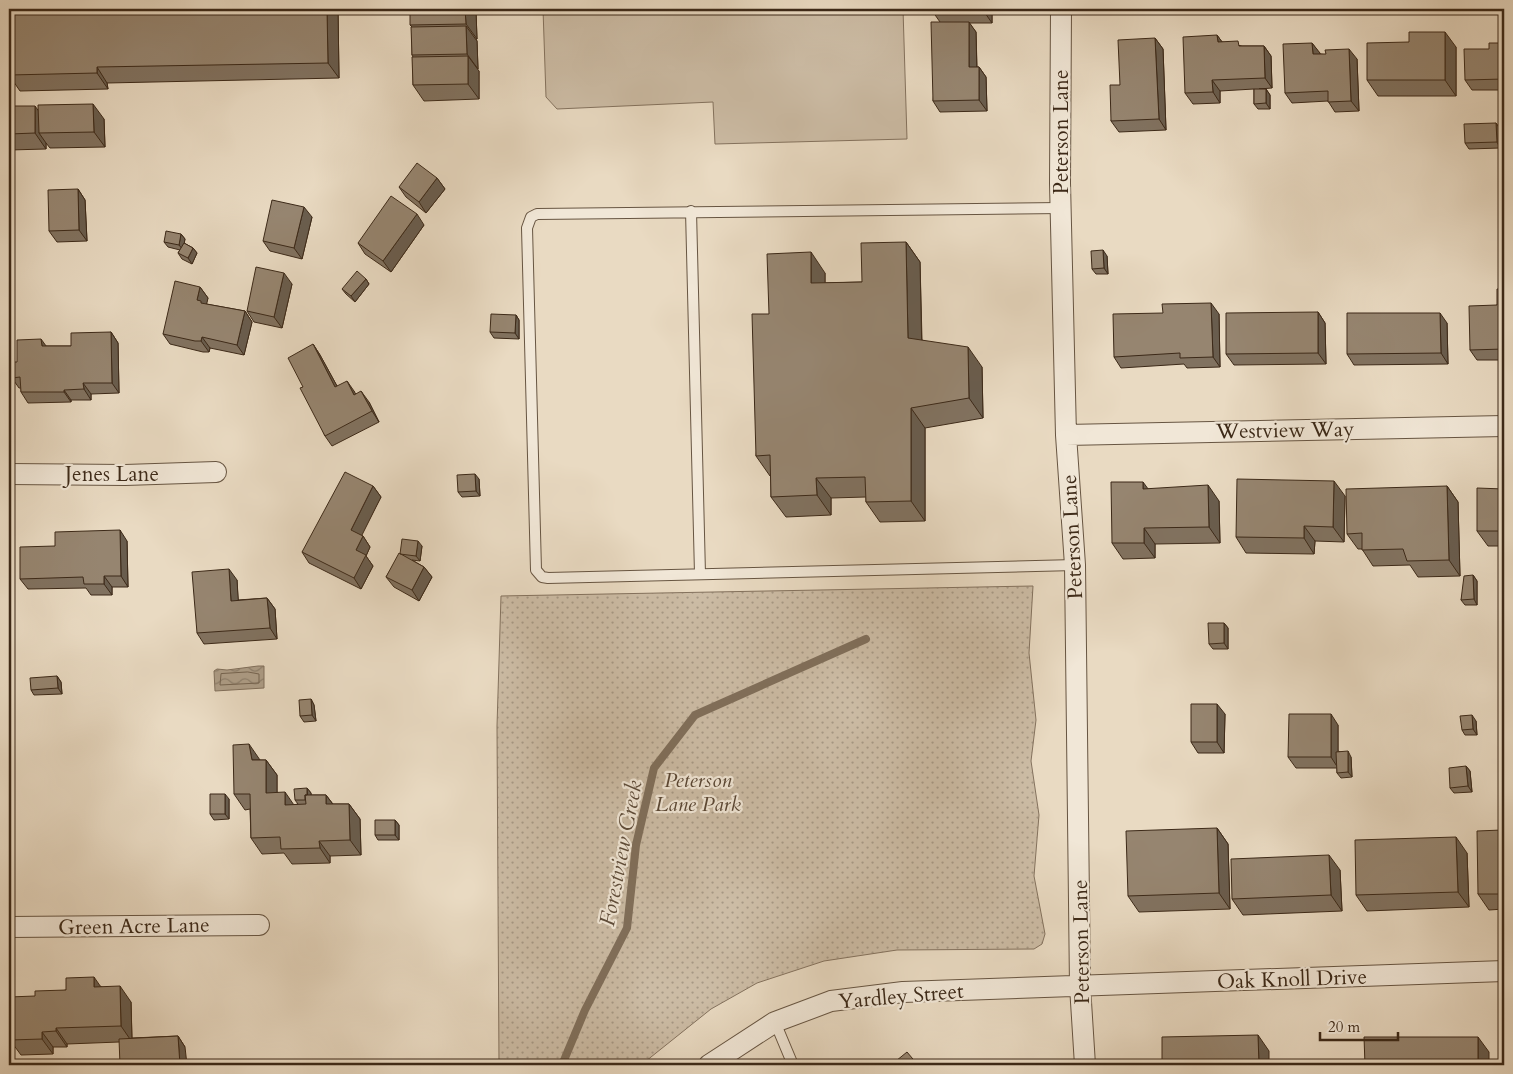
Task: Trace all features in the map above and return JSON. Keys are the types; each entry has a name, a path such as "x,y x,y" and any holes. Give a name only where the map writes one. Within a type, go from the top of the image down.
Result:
{"street":[{"name":"Peterson Lane","path":"1061,9 1060,208 1066,435 1075,565 1080,986 1085,1065"},
{"name":"Westview Way","path":"1066,435 1504,426"},
{"name":"Jenes Lane","path":"9,474 125,475 216,472"},
{"name":"Green Acre Lane","path":"9,927 259,925"},
{"name":"Oak Knoll Drive","path":"1080,986 1504,971"},
{"name":"Yardley Street","path":"709,1065 775,1022 830,1001 903,992 1080,986"}],"lane":[{"path":"1060,208 537,214 528,222 527,228 536,570 538,574 548,578 1075,565"},
{"path":"691,211 700,574"},
{"path":"775,1022 793,1065"}],"green space":[{"path":"543,9 903,9 907,139 715,144 713,102 557,109 546,97"},
{"name":"Peterson Lane Park","path":"1033,586 1029,653 1036,720 1031,761 1039,815 1034,876 1045,934 1042,944 1034,949 897,950 824,961 757,983 711,1009 641,1065 499,1065 497,726 501,596"}],"water":[{"path":"264,666 264,688 215,691 214,671 217,669 227,670"}],"building":[{"path":"9,9 327,9 328,63 97,67 97,73 9,75"},
{"path":"410,9 465,9 466,24 410,25"},
{"path":"933,9 985,9 985,13 933,12"},
{"path":"931,22 969,22 969,67 979,67 979,100 933,101"},
{"path":"466,26 467,54 412,55 411,27"},
{"path":"1409,32 1445,32 1445,80 1367,80 1367,43 1409,42"},
{"path":"1217,35 1218,42 1238,41 1239,46 1264,46 1265,78 1212,80 1213,92 1185,93 1183,37"},
{"path":"1155,38 1159,119 1111,121 1110,85 1120,85 1118,40"},
{"path":"1312,43 1313,54 1326,54 1325,50 1349,49 1351,101 1328,102 1328,91 1285,93 1283,44"},
{"path":"1489,43 1504,43 1504,79 1465,80 1464,49 1489,49"},
{"path":"468,56 468,84 413,85 412,57"},
{"path":"1254,89 1266,89 1266,103 1254,104"},
{"path":"93,104 94,132 39,133 38,105"},
{"path":"9,106 35,106 35,133 9,134"},
{"path":"1496,123 1497,142 1465,143 1464,124"},
{"path":"417,163 437,178 419,202 399,187"},
{"path":"78,189 79,230 49,231 48,190"},
{"path":"391,196 417,214 383,261 358,243"},
{"path":"272,200 304,207 294,248 263,241"},
{"path":"166,231 181,234 179,245 164,242"},
{"path":"906,242 908,338 968,347 969,398 911,408 911,501 866,502 865,477 816,478 817,495 771,497 770,455 756,456 752,314 769,314 767,254 811,252 811,283 862,282 861,243"},
{"path":"184,243 193,248 188,258 178,253"},
{"path":"1103,250 1104,268 1092,269 1091,251"},
{"path":"256,267 284,273 274,317 247,311"},
{"path":"357,271 366,279 351,296 342,289"},
{"path":"175,281 200,287 197,300 201,301 201,303 245,311 237,345 202,337 201,341 195,341 163,334"},
{"path":"1497,289 1504,289 1504,349 1470,350 1469,306 1497,305"},
{"path":"1211,303 1213,357 1180,358 1180,353 1114,357 1113,314 1163,313 1162,304"},
{"path":"1318,312 1318,353 1226,354 1226,313"},
{"path":"1347,313 1440,313 1441,353 1347,354"},
{"path":"491,314 516,315 515,333 490,332"},
{"path":"111,332 112,383 83,383 84,389 64,390 64,392 21,392 20,377 12,378 11,362 17,362 17,340 41,339 42,346 71,346 71,333"},
{"path":"313,344 335,387 347,381 354,395 361,391 372,411 325,436 300,388 303,387 288,358"},
{"path":"345,472 373,486 351,530 363,536 356,550 366,555 354,578 302,552"},
{"path":"475,474 476,491 458,492 457,475"},
{"path":"1237,479 1334,481 1333,527 1304,526 1304,538 1236,537"},
{"path":"1111,482 1143,482 1143,489 1208,485 1209,527 1144,528 1144,543 1112,543"},
{"path":"1447,486 1449,560 1407,561 1403,549 1362,550 1362,533 1347,534 1346,489"},
{"path":"1477,488 1504,489 1504,531 1477,531"},
{"path":"120,530 121,576 104,576 104,584 84,584 83,577 20,579 20,547 55,546 55,532"},
{"path":"402,539 418,541 416,556 400,554"},
{"path":"399,553 424,567 412,590 386,577"},
{"path":"229,569 231,601 267,598 270,628 197,633 192,572"},
{"path":"1473,575 1474,599 1461,600 1464,576"},
{"path":"1208,623 1224,623 1224,643 1209,644"},
{"path":"57,676 58,688 31,690 30,678"},
{"path":"311,699 312,715 300,716 299,700"},
{"path":"1191,704 1217,704 1217,742 1191,742"},
{"path":"1289,714 1331,714 1331,757 1288,757"},
{"path":"1472,715 1473,729 1462,730 1460,716"},
{"path":"249,744 252,760 266,760 266,793 285,792 285,805 306,804 305,795 326,795 326,804 349,804 350,840 319,841 320,848 281,849 280,837 251,838 250,794 234,794 233,745"},
{"path":"1348,751 1348,772 1337,773 1336,752"},
{"path":"1466,766 1468,786 1450,788 1449,768"},
{"path":"307,788 305,800 295,800 294,789"},
{"path":"210,794 225,794 225,814 210,814"},
{"path":"1503,800 1504,821 1502,821"},
{"path":"375,820 395,820 395,835 375,835"},
{"path":"1217,828 1219,893 1128,896 1126,831"},
{"path":"1502,830 1502,845 1504,845 1504,894 1478,894 1477,831"},
{"path":"1456,837 1458,892 1356,895 1355,840"},
{"path":"1329,855 1331,895 1232,899 1231,859"},
{"path":"94,977 94,987 120,986 121,1026 56,1028 56,1031 42,1032 42,1039 10,1040 9,997 35,996 35,991 66,990 66,978"},
{"path":"1258,1035 1259,1065 1162,1065 1162,1037"},
{"path":"178,1036 180,1065 120,1065 119,1039"},
{"path":"1364,1037 1478,1037 1478,1065 1365,1065"},
{"path":"907,1052 918,1065 891,1065"}],"waterway":[{"name":"Forestview Creek","path":"562,1065 585,1010 627,928 636,845 654,768 695,715 866,639"}]}
